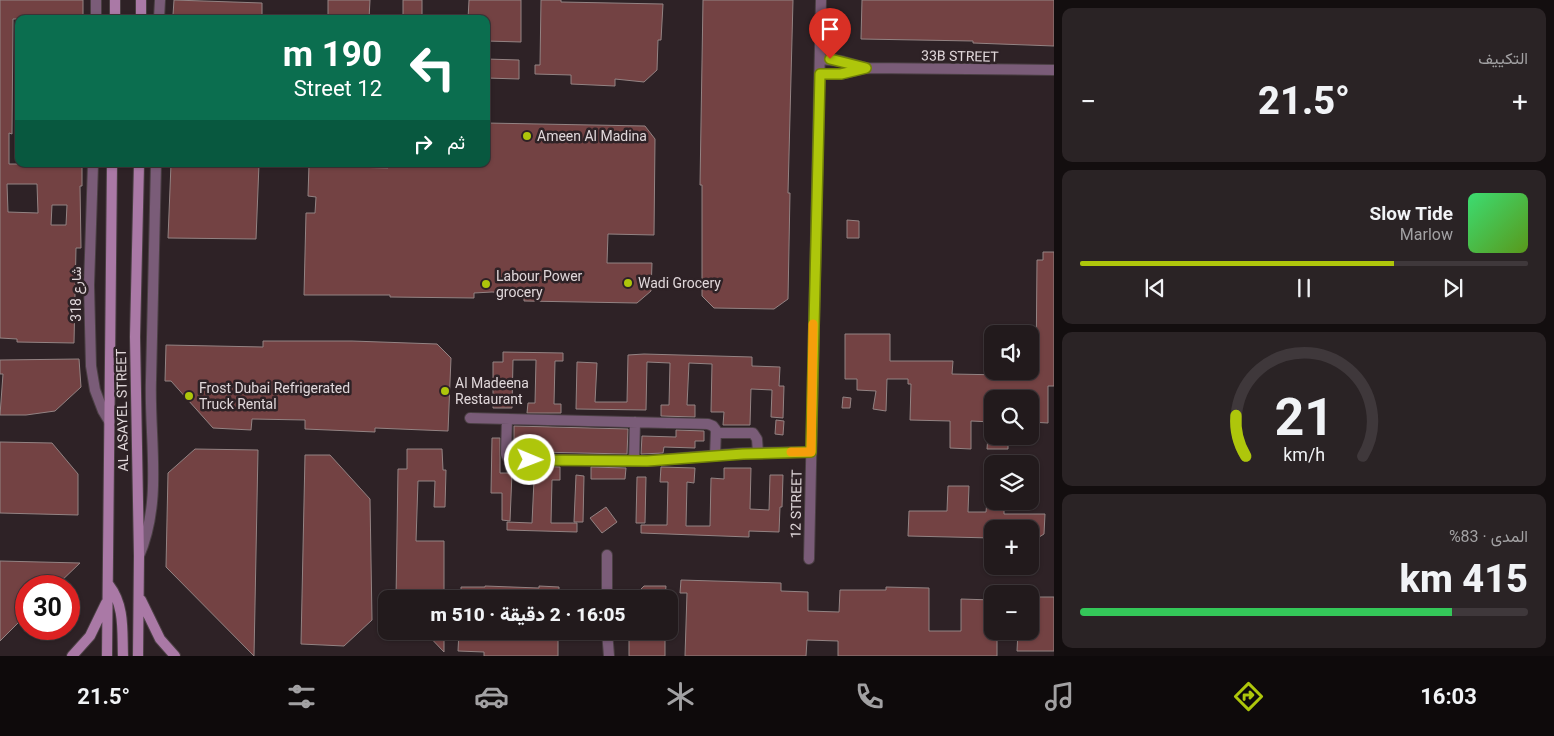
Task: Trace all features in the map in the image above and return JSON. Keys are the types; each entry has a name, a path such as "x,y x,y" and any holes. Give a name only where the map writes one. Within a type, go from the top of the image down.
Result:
{"main road":[{"path":"115,0 115,15"},
{"path":"141,0 141,15"},
{"name":"AL ASAYEL STREET","path":"107,656 112,167"},
{"name":"AL ASAYEL STREET","path":"138,656 139,556 135,337 139,167"},
{"path":"109,585 118,598 121,610 123,656"},
{"path":"139,596 160,638 175,656"},
{"path":"72,656 90,636 109,597"}],"street":[{"path":"96,0 96,15"},
{"path":"159,15 160,0"},
{"name":"12 STREET","path":"809,559 821,0"},
{"name":"33B STREET","path":"820,59 841,61 866,68"},
{"name":"33B STREET","path":"820,74 841,74 866,68 1054,70"},
{"name":"شارع 318","path":"93,167 89,286 91,366 95,390 109,421"},
{"path":"139,556 149,529 153,497 151,382 156,167"},
{"path":"470,418 708,424 715,428 717,432 715,456"},
{"path":"506,419 506,454 510,459 661,461 758,453 811,452"},
{"path":"634,461 635,422"},
{"path":"717,432 753,433 758,439 758,453"},
{"path":"607,554 607,590"},
{"path":"604,656 606,640"},
{"path":"606,645 609,656"}],"building":[{"path":"0,0 83,0 83,15 15,15 15,19 13,19 12,134 9,133 9,164 15,164 15,167 82,167 82,186 80,186 81,248 76,248 74,343 17,342 17,339 0,338","holes":["7,184 37,184 38,213 8,212","52,205 67,205 66,225 51,225"]},
{"path":"174,0 262,3 262,15 173,15"},
{"path":"328,0 370,0 369,15 328,15"},
{"path":"403,0 422,0 422,15 403,15"},
{"path":"469,0 521,0 521,42 490,41 490,15 468,15"},
{"path":"541,0 663,4 661,40 658,40 657,70 644,82 615,79 615,86 571,84 571,75 535,74 535,65 540,65"},
{"path":"703,0 793,0 788,193 790,193 788,299 774,309 714,308 702,296 702,185 700,185"},
{"path":"862,0 1054,0 1054,46 973,43 973,41 861,39"},
{"path":"490,59 519,60 519,79 490,78"},
{"path":"490,123 645,126 655,139 654,235 608,234 607,263 652,263 651,291 637,303 524,301 524,294 492,292 474,293 474,298 390,297 390,295 304,295 306,213 315,213 316,197 308,196 309,167 490,167"},
{"path":"171,167 259,167 256,239 168,238"},
{"path":"847,220 859,221 859,238 847,238"},
{"path":"1043,252 1054,252 1054,386 1048,386 1048,423 1039,422 1039,390 984,390 984,422 971,421 971,449 950,448 950,421 910,420 911,384 908,384 908,379 887,379 886,411 873,409 876,391 857,390 857,379 845,379 845,334 890,334 890,361 953,361 952,374 984,375 984,380 1039,380 1039,325 1036,325 1037,260 1043,260"},
{"path":"263,341 352,341 437,344 451,358 448,431 375,428 375,432 305,429 305,420 252,419 251,430 213,428 171,381 165,381 166,345 263,347"},
{"path":"503,352 563,353 563,361 555,361 554,404 561,404 561,413 527,413 528,403 535,403 536,360 513,360 512,408 493,408 493,362 503,362"},
{"path":"628,355 752,357 752,366 780,367 779,386 784,386 783,418 771,417 772,390 751,389 750,425 723,425 724,412 711,412 712,364 689,363 687,405 695,405 695,417 661,416 661,405 669,405 670,363 647,362 646,410 576,409 577,362 597,363 595,402 627,402"},
{"path":"79,359 81,387 55,411 26,415 0,415 3,374 0,374 0,360"},
{"path":"843,397 851,398 850,408 842,408"},
{"path":"776,420 784,421 783,435 775,434"},
{"path":"514,426 628,429 627,454 536,452 536,442 514,441"},
{"path":"676,430 704,431 704,441 695,441 695,448 664,447 663,453 641,454 642,436 676,437"},
{"path":"492,438 500,438 500,473 512,473 510,521 502,520 502,493 491,493"},
{"path":"0,442 52,443 78,474 78,515 0,513"},
{"path":"987,445 1008,445 1008,449 987,449"},
{"path":"195,449 258,450 254,656 166,567 168,473"},
{"path":"407,449 442,449 443,470 446,470 445,507 434,507 435,481 418,481 416,541 444,541 444,590 396,590 398,469 407,469"},
{"path":"305,455 330,455 370,499 372,620 344,646 301,644"},
{"path":"526,466 560,467 560,480 552,480 551,523 577,523 577,532 507,530 507,522 532,523 534,480 526,480"},
{"path":"591,467 626,468 625,479 591,479"},
{"path":"661,467 695,468 694,483 687,482 686,526 710,526 711,478 724,479 724,468 751,468 750,509 769,510 770,475 783,475 779,532 749,531 749,537 641,533 641,525 667,525 668,482 660,482"},
{"path":"576,475 584,476 583,522 574,522"},
{"path":"637,477 646,477 645,523 636,523"},
{"path":"948,486 969,486 968,512 1004,510 1004,514 1045,514 1044,534 1039,537 1039,520 984,520 984,538 908,536 909,511 947,511"},
{"path":"606,507 617,522 602,533 590,518"},
{"path":"0,561 80,563 67,575 15,575 15,626 0,641"},
{"path":"681,580 781,583 781,591 808,592 808,611 839,612 840,590 886,590 886,587 929,588 929,631 961,631 961,599 984,600 984,640 997,640 997,656 838,656 838,641 807,640 806,656 685,656 687,593 680,593"},
{"path":"539,586 559,587 559,590 461,590 461,587 539,588"},
{"path":"644,586 666,586 666,590 640,590"},
{"path":"1039,597 1054,597 1054,651 1017,651 1018,640 1039,640"},
{"path":"433,640 444,640 444,652"},
{"path":"459,640 558,640 558,656 484,656 484,652 458,651"},
{"path":"629,640 665,640 665,656 629,656"}],"slow traffic":[{"path":"791,452 811,452 813,324"}],"place":[{"name":"Ameen Al Madina","path":"527,136"},
{"name":"Wadi Grocery","path":"628,283"},
{"name":"Labour Power grocery","path":"486,284"},
{"name":"Al Madeena Restaurant","path":"445,391"},
{"name":"Frost Dubai Refrigerated Truck Rental","path":"189,396"}],"route":[{"path":"530,460 661,461 743,454 811,452 820,74 841,74 866,68 830,59"}]}
